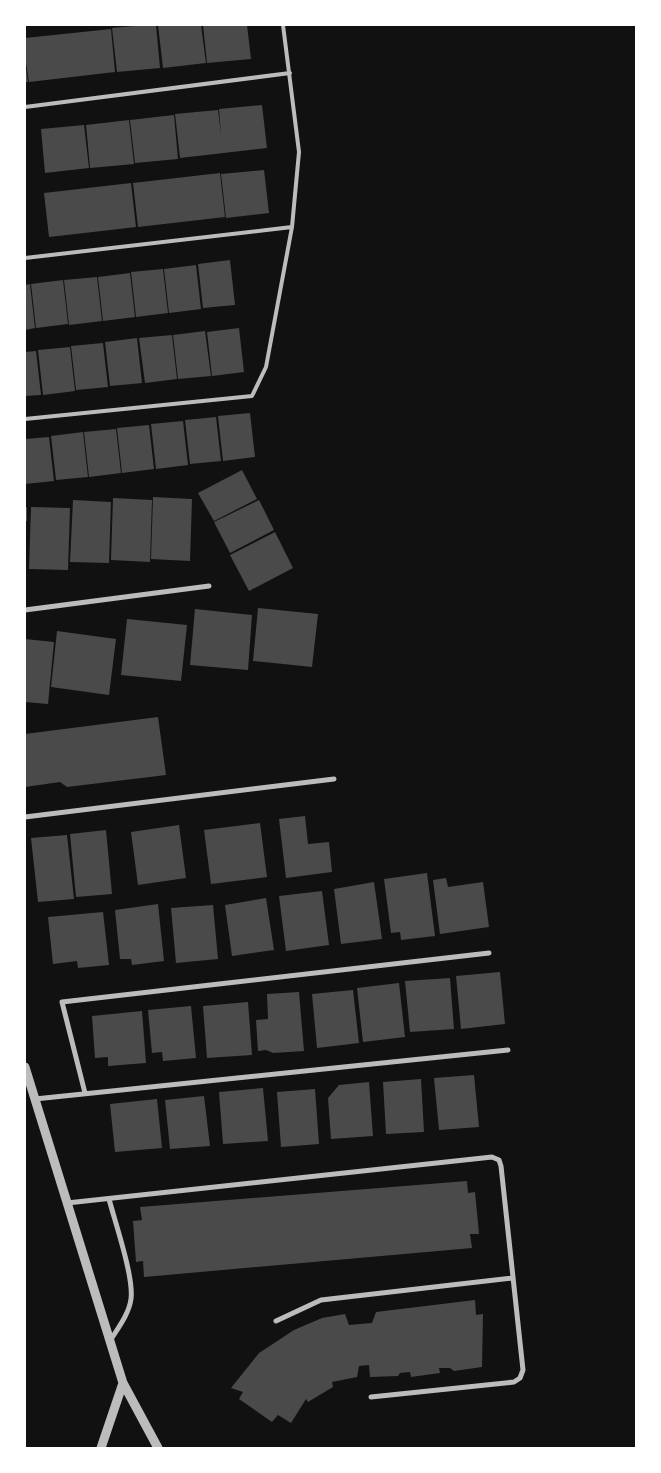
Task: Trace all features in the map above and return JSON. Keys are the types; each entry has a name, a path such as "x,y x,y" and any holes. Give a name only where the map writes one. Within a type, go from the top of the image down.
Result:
{"street":[{"path":"25,610 209,586"},
{"path":"25,816 334,779"},
{"path":"85,1093 62,1002 490,953"},
{"path":"35,1099 508,1050"},
{"path":"25,1067 123,1383 158,1448"},
{"path":"67,1204 492,1157 498,1160 501,1166 523,1370 520,1378 514,1382 372,1397"},
{"path":"109,1199 126,1262 131,1298 125,1318 110,1341"},
{"path":"276,1321 322,1300 513,1278"},
{"path":"101,1448 123,1383"}],"lane":[{"path":"25,418 252,396 266,367 292,227 299,152 283,25"},
{"path":"25,107 290,73"},
{"path":"25,258 292,227"}],"building":[{"path":"156,25 160,68 117,72 112,28"},
{"path":"158,25 201,25 206,63 163,68"},
{"path":"203,25 247,25 251,59 207,63"},
{"path":"111,29 115,72 29,82 25,57 25,38"},
{"path":"25,62 28,82 25,82"},
{"path":"262,105 267,148 180,158 175,114 218,110 221,135 219,109"},
{"path":"174,115 178,159 135,163 130,120"},
{"path":"129,120 134,164 90,168 86,125"},
{"path":"84,125 89,168 45,173 41,129"},
{"path":"264,170 269,213 226,218 221,174"},
{"path":"220,173 225,217 138,227 133,183"},
{"path":"131,183 136,227 49,237 44,193"},
{"path":"230,260 235,305 203,308 198,264"},
{"path":"196,265 201,309 169,313 164,269"},
{"path":"163,269 168,313 136,317 131,272"},
{"path":"130,273 135,317 103,321 98,277"},
{"path":"97,277 102,321 69,325 64,280"},
{"path":"63,280 68,324 36,328 31,284"},
{"path":"30,284 35,328 25,330 25,285"},
{"path":"239,328 244,372 212,376 207,332"},
{"path":"205,331 211,376 178,379 173,335"},
{"path":"172,335 177,379 145,383 139,338"},
{"path":"137,338 142,383 110,386 105,342"},
{"path":"103,343 108,387 76,390 71,346"},
{"path":"70,347 75,391 43,395 38,350"},
{"path":"36,351 41,395 25,396 25,352"},
{"path":"250,413 255,457 223,461 218,416"},
{"path":"216,417 221,461 190,464 185,420"},
{"path":"183,421 188,465 156,469 151,424"},
{"path":"149,425 154,469 122,473 117,428"},
{"path":"116,429 121,473 89,477 84,432"},
{"path":"83,432 88,477 56,480 51,436"},
{"path":"49,437 54,481 25,484 25,439"},
{"path":"242,470 257,499 214,521 198,493"},
{"path":"153,497 192,499 190,561 151,559"},
{"path":"113,498 152,500 150,562 111,560"},
{"path":"73,500 111,502 109,563 70,562"},
{"path":"259,500 274,530 230,553 214,522"},
{"path":"25,507 27,507 27,521 25,521"},
{"path":"31,507 70,508 68,570 29,569"},
{"path":"275,532 293,568 249,591 230,555"},
{"path":"258,608 318,614 312,667 253,661"},
{"path":"195,609 252,615 248,670 190,665"},
{"path":"127,619 187,625 181,681 121,675"},
{"path":"57,631 116,639 109,695 51,687"},
{"path":"25,639 54,642 48,704 25,702"},
{"path":"158,717 166,775 67,787 60,782 25,787 25,734"},
{"path":"305,816 308,844 329,842 332,872 286,878 279,819"},
{"path":"260,823 267,877 211,884 204,830"},
{"path":"179,825 186,878 138,885 131,832"},
{"path":"106,830 112,894 76,897 70,834"},
{"path":"67,835 74,899 38,902 31,838"},
{"path":"427,873 435,936 401,940 400,932 391,933 384,879"},
{"path":"446,878 448,887 483,882 489,927 440,934 433,880"},
{"path":"374,882 382,939 341,944 334,889"},
{"path":"322,891 329,945 286,951 279,896"},
{"path":"266,898 274,950 232,956 225,905"},
{"path":"158,904 164,961 132,965 131,959 120,959 115,910"},
{"path":"213,905 218,959 176,963 171,908"},
{"path":"103,912 109,965 78,968 77,961 53,964 48,917"},
{"path":"500,972 505,1024 461,1029 456,976"},
{"path":"450,978 454,1029 410,1032 405,981"},
{"path":"399,983 405,1037 363,1042 357,988"},
{"path":"353,990 359,1043 317,1048 312,994"},
{"path":"299,992 304,1051 273,1053 266,1050 258,1051 256,1020 268,1019 267,994"},
{"path":"248,1002 252,1055 207,1058 203,1006"},
{"path":"191,1006 196,1058 163,1061 162,1052 152,1053 148,1010"},
{"path":"142,1011 146,1063 108,1066 108,1057 95,1058 92,1016"},
{"path":"474,1075 479,1127 439,1130 434,1078"},
{"path":"421,1079 424,1132 386,1134 383,1082"},
{"path":"369,1082 373,1136 331,1139 328,1098 339,1085"},
{"path":"263,1088 268,1141 223,1144 219,1092"},
{"path":"315,1089 319,1144 281,1147 277,1092"},
{"path":"204,1096 210,1146 170,1149 165,1100"},
{"path":"157,1099 162,1148 115,1152 110,1104"},
{"path":"467,1181 468,1193 475,1192 479,1234 470,1234 472,1248 144,1277 143,1261 136,1262 133,1221 142,1220 140,1207"},
{"path":"475,1300 476,1315 483,1314 482,1367 454,1371 450,1368 439,1368 440,1373 411,1377 410,1372 400,1373 398,1376 370,1377 369,1365 359,1366 357,1377 332,1382 333,1387 308,1402 306,1399 291,1423 278,1415 272,1422 239,1399 243,1392 231,1388 259,1353 294,1330 322,1318 345,1314 349,1325 372,1323 376,1312"}]}
